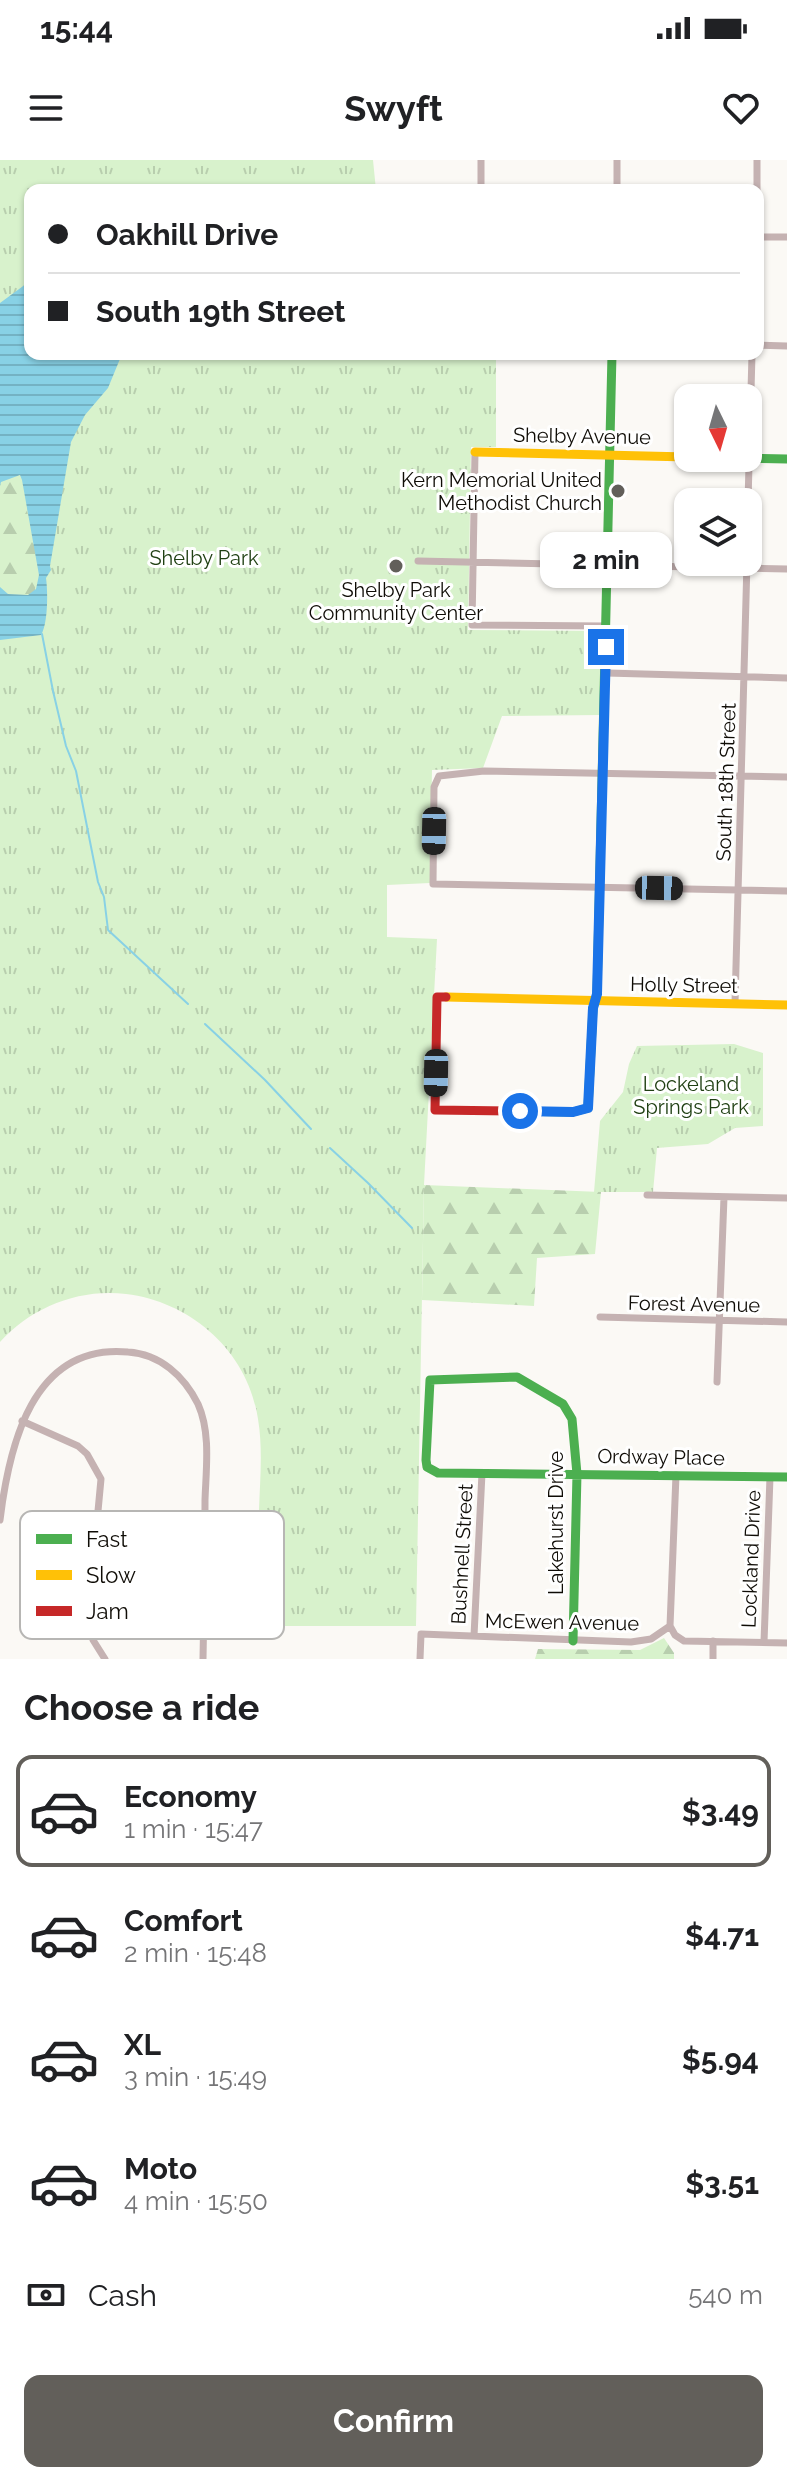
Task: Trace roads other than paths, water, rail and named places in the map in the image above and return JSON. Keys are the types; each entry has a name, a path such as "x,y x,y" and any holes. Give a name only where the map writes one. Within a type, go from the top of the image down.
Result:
{"street":[{"path":"481,160 481,184"},
{"path":"617,160 617,184"},
{"path":"757,160 757,184"},
{"path":"764,237 787,237"},
{"path":"764,345 787,346"},
{"path":"594,1002 606,673 612,360"},
{"path":"751,384 752,360"},
{"path":"475,452 472,625 606,626"},
{"name":"Shelby Avenue","path":"475,452 674,456"},
{"path":"762,459 787,459"},
{"path":"418,561 674,565"},
{"path":"762,566 787,569"},
{"name":"South 18th Street","path":"735,1003 747,576"},
{"path":"606,673 787,678"},
{"path":"787,777 484,771 439,776 434,787 433,884 787,891"},
{"name":"Holly Street","path":"594,1002 588,1108 573,1112 435,1110 437,997 787,1005"},
{"path":"647,1195 787,1198"},
{"path":"717,1382 724,1197"},
{"name":"Forest Avenue","path":"600,1317 787,1322"},
{"path":"0,1520 7,1466 22,1421 38,1394 60,1371 76,1360 93,1353 113,1351 151,1356 172,1369 187,1386 206,1426 205,1511"},
{"name":"Lakehurst Drive","path":"438,1473 427,1467 426,1460 430,1380 517,1377 563,1404 572,1419 577,1474 573,1641"},
{"path":"22,1421 78,1446 87,1454 101,1479 98,1511"},
{"name":"Ordway Place","path":"438,1473 787,1477"},
{"name":"Bushnell Street","path":"474,1636 482,1473"},
{"path":"676,1475 670,1626 679,1640 787,1643"},
{"name":"Lockland Drive","path":"764,1642 770,1477"},
{"name":"McEwen Avenue","path":"420,1659 421,1634 602,1643 651,1639 670,1626"},
{"path":"93,1639 105,1659"},
{"path":"203,1639 203,1659"},
{"path":"713,1641 713,1659"}],"water":[{"path":"24,285 24,360 120,360 108,388 85,415 71,442 51,570 46,578 47,608 41,635 0,640 0,587 8,594 28,595 36,589 39,575 20,475 1,482 0,486 0,303"}],"waterway":[{"path":"42,634 66,746 76,771 98,882 104,897 108,930 188,1004"},
{"path":"205,1024 265,1080 311,1129"},
{"path":"330,1148 412,1228"}],"place":[{"name":"Kern Memorial United Methodist Church","path":"618,491"},
{"name":"Shelby Park Community Center","path":"396,566"}],"park label":[{"name":"Shelby Park","path":"204,558"},
{"name":"Lockeland Springs Park","path":"691,1096"}]}
